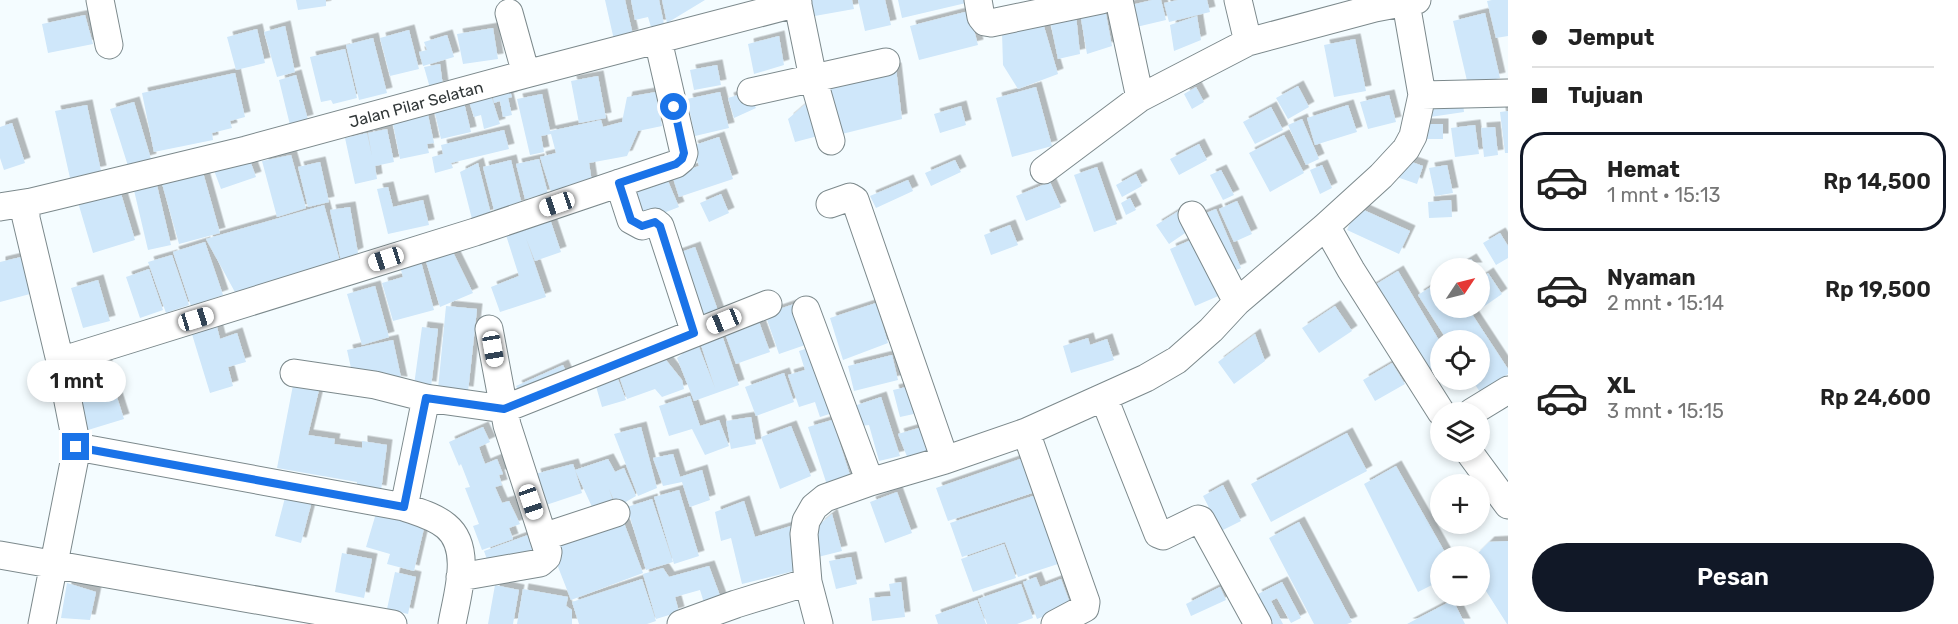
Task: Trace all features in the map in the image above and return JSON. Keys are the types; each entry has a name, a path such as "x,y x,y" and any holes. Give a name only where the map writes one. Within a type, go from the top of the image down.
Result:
{"street":[{"path":"100,0 109,45"},
{"path":"978,0 981,17 985,22 991,23 1101,0"},
{"path":"1119,0 1140,98"},
{"path":"1239,0 1248,42"},
{"path":"798,1 813,78 831,141"},
{"name":"Jalan Pilar Selatan","path":"0,207 31,202 246,150 798,1"},
{"path":"819,624 808,582 804,534 806,521 814,507 825,498 1026,432 1146,378 1177,360 1211,330 1237,302 1381,176 1406,149 1413,136 1422,94 1412,1 1375,8 1248,42 1140,98 1044,170"},
{"path":"508,13 526,74"},
{"path":"60,361 475,231 676,164 682,159 684,153 658,39"},
{"path":"752,92 886,62"},
{"path":"1422,94 1508,93"},
{"path":"619,183 631,220 642,226 655,222 660,226 694,333"},
{"path":"830,204 850,197 855,200 945,460"},
{"path":"31,202 26,209 26,218 60,361 76,447 42,624"},
{"path":"1192,215 1237,302"},
{"path":"1326,226 1435,402"},
{"path":"294,373 375,385 426,398 504,409 768,304"},
{"path":"806,310 870,482"},
{"path":"460,577 540,563 547,557 548,552 510,435 489,328"},
{"path":"1488,402 1508,390"},
{"path":"404,507 426,398"},
{"path":"1104,398 1158,534 1163,536 1197,519 1201,520 1258,624"},
{"path":"1026,432 1086,602 1085,608 1055,624"},
{"path":"76,447 404,507 428,515 447,526 461,553 460,577 452,624"},
{"path":"1476,462 1508,505"},
{"path":"543,537 616,513"},
{"path":"0,555 393,624"},
{"path":"681,624 808,582"}],"building":[{"path":"296,0 326,0 326,6 298,10"},
{"path":"605,0 625,0 633,35 614,40"},
{"path":"631,0 659,0 664,24 651,27 648,17 635,20"},
{"path":"662,0 705,0 667,23"},
{"path":"806,0 852,0 854,9 809,17"},
{"path":"858,0 885,0 891,25 865,31"},
{"path":"898,0 965,0 966,3 902,18"},
{"path":"1161,0 1166,20 1132,28 1127,6"},
{"path":"1178,0 1207,0 1210,12 1169,22 1164,3"},
{"path":"1508,0 1508,36 1496,38 1487,1"},
{"path":"1105,9 1112,46 1087,54 1080,13"},
{"path":"969,11 978,45 919,60 910,26"},
{"path":"1485,13 1500,78 1468,85 1453,21"},
{"path":"85,15 93,44 48,53 42,24"},
{"path":"1076,15 1080,54 1058,59 1050,20"},
{"path":"1197,16 1201,40 1174,51 1170,25"},
{"path":"1043,23 1058,74 1018,89 1003,65 1002,32"},
{"path":"285,26 295,72 277,77 264,32"},
{"path":"493,28 498,59 463,64 457,34"},
{"path":"257,29 265,63 236,70 227,37"},
{"path":"409,30 419,69 390,76 380,38"},
{"path":"447,35 454,57 423,66 419,52 427,50 424,42"},
{"path":"779,36 784,65 754,74 748,44"},
{"path":"373,38 387,93 359,100 346,45"},
{"path":"1355,39 1366,91 1334,97 1324,45"},
{"path":"345,49 357,98 333,104 331,100 321,102 310,57"},
{"path":"440,64 443,86 430,88 424,67"},
{"path":"717,65 721,85 694,90 690,70"},
{"path":"896,68 902,119 838,135 830,85"},
{"path":"235,73 245,117 230,121 232,128 212,133 213,140 154,152 142,93"},
{"path":"296,75 308,120 290,125 279,80"},
{"path":"598,76 606,118 579,123 571,81"},
{"path":"1298,86 1309,107 1288,119 1276,98"},
{"path":"1036,87 1052,146 1012,157 996,98"},
{"path":"1196,87 1204,102 1192,109 1184,94"},
{"path":"509,88 512,97 508,98 512,115 503,117 500,101 494,103 492,92"},
{"path":"490,92 500,124 484,129 481,115 474,117 468,98"},
{"path":"656,92 662,126 638,131 627,156 589,163 592,182 553,198 540,157 556,153 551,134 541,136 544,152 530,155 517,99 542,94 550,131 601,120 603,127 622,122 627,97"},
{"path":"720,92 729,128 695,136 687,99"},
{"path":"748,92 756,108 734,118 728,98"},
{"path":"1389,95 1396,122 1368,129 1360,102"},
{"path":"1462,96 1464,112 1430,117 1429,101"},
{"path":"463,98 471,132 441,139 433,105"},
{"path":"809,101 818,136 795,142 788,119"},
{"path":"134,102 151,159 128,166 110,109"},
{"path":"87,105 101,171 70,178 55,111"},
{"path":"1348,105 1357,132 1315,145 1307,118"},
{"path":"961,106 966,125 940,133 934,114"},
{"path":"1271,107 1283,130 1255,144 1243,122"},
{"path":"427,110 434,143 427,144 429,153 400,159 393,124 408,121 406,114"},
{"path":"1508,111 1508,153 1505,153 1500,112"},
{"path":"1302,119 1319,159 1306,165 1288,125"},
{"path":"12,123 25,163 4,170 0,158 0,127"},
{"path":"1424,124 1443,124 1443,139 1424,139"},
{"path":"1475,125 1479,154 1455,157 1451,128"},
{"path":"1495,127 1498,155 1484,157 1481,128"},
{"path":"387,129 394,162 375,166 377,179 355,184 345,138 367,133 372,156 368,133"},
{"path":"504,130 509,149 451,163 453,168 435,173 432,157 443,154 441,145"},
{"path":"1284,135 1304,173 1270,192 1249,153"},
{"path":"719,137 733,179 679,197 672,175 699,166 692,146"},
{"path":"1199,144 1207,160 1179,175 1170,159"},
{"path":"247,152 256,177 221,189 212,165"},
{"path":"291,155 306,208 277,217 262,161"},
{"path":"539,159 548,194 525,199 516,164"},
{"path":"1403,159 1423,166 1417,184 1397,177"},
{"path":"511,160 522,205 494,210 483,167"},
{"path":"955,160 961,172 931,186 925,173"},
{"path":"320,162 329,202 308,207 298,167"},
{"path":"478,163 491,214 472,219 460,172"},
{"path":"1322,165 1332,188 1320,194 1310,170"},
{"path":"1447,165 1453,193 1435,196 1429,168"},
{"path":"1097,167 1117,224 1094,232 1074,175"},
{"path":"202,169 220,233 179,244 161,180"},
{"path":"1221,170 1234,195 1223,200 1210,175"},
{"path":"665,174 679,207 643,221 629,188"},
{"path":"1136,174 1142,186 1122,197 1116,185"},
{"path":"908,180 913,191 876,208 870,196"},
{"path":"156,181 171,245 148,250 133,186"},
{"path":"1050,182 1061,207 1026,221 1016,196"},
{"path":"119,187 135,240 93,253 77,199"},
{"path":"388,187 393,207 423,200 429,225 388,234 377,189"},
{"path":"721,194 729,213 709,222 700,203"},
{"path":"1130,198 1136,210 1126,215 1121,203"},
{"path":"1451,200 1452,217 1429,218 1428,202"},
{"path":"1237,201 1252,234 1234,242 1219,209"},
{"path":"324,205 341,265 242,305 206,239"},
{"path":"350,207 358,253 341,261 330,210"},
{"path":"1357,207 1410,231 1399,254 1347,230"},
{"path":"1182,209 1194,227 1169,244 1156,225"},
{"path":"1216,209 1241,268 1224,275 1199,216"},
{"path":"549,216 561,252 535,261 526,238 546,297 500,312 491,287 519,276 505,232"},
{"path":"1010,225 1018,245 991,255 984,235"},
{"path":"1500,233 1508,246 1508,258 1496,265 1483,243"},
{"path":"1198,237 1223,294 1195,306 1170,249"},
{"path":"447,240 473,293 440,307 424,255"},
{"path":"205,242 223,295 191,306 173,252"},
{"path":"695,247 721,319 688,330 662,259"},
{"path":"172,255 189,305 166,313 148,262"},
{"path":"21,257 30,294 0,302 0,262"},
{"path":"420,258 434,310 393,321 382,283 403,277 399,263"},
{"path":"149,269 163,310 140,318 126,277"},
{"path":"1398,271 1433,330 1430,330 1430,371 1423,376 1370,288"},
{"path":"1490,276 1502,294 1490,302"},
{"path":"98,280 110,321 83,328 71,288"},
{"path":"375,286 389,337 362,345 347,294"},
{"path":"1430,287 1430,314 1418,295"},
{"path":"876,303 888,343 843,360 830,318"},
{"path":"794,304 808,344 779,354 765,314"},
{"path":"446,306 477,309 468,392 438,389"},
{"path":"1335,306 1352,331 1319,353 1302,328"},
{"path":"757,316 770,352 736,364 723,328"},
{"path":"1433,318 1475,318 1482,330 1441,330"},
{"path":"216,323 220,339 237,333 246,362 228,367 233,386 210,393 191,331"},
{"path":"422,327 438,329 431,387 414,385"},
{"path":"1255,334 1265,361 1234,384 1218,362"},
{"path":"722,335 739,385 694,401 677,358 697,342 715,388 700,342"},
{"path":"1088,338 1090,345 1107,339 1114,360 1071,373 1063,346"},
{"path":"393,340 402,382 353,377 347,350"},
{"path":"1490,342 1508,369 1508,374 1490,386"},
{"path":"817,345 839,411 820,417 815,402 799,407 788,375 805,370 799,351"},
{"path":"662,355 682,380 684,389 662,397 655,389 627,399 619,376"},
{"path":"892,355 898,380 854,391 848,366"},
{"path":"104,357 124,419 88,430 69,368"},
{"path":"1392,363 1405,384 1375,401 1363,380"},
{"path":"563,365 568,376 522,397 516,386"},
{"path":"784,373 794,402 756,416 745,387"},
{"path":"616,374 626,400 602,407 595,383"},
{"path":"294,380 320,386 308,435 335,439 334,444 362,448 362,441 387,445 381,491 357,487 357,482 277,468"},
{"path":"915,385 923,412 900,417 893,390"},
{"path":"690,396 700,426 719,420 729,446 705,455 692,429 669,436 659,406"},
{"path":"881,397 900,456 879,461 869,425 860,426 854,406"},
{"path":"751,417 756,444 731,449 726,421"},
{"path":"832,420 851,478 827,485 808,427"},
{"path":"791,426 811,476 780,489 761,437"},
{"path":"483,427 490,442 479,447 485,464 497,459 503,474 499,475 502,485 495,487 502,503 509,501 520,524 509,528 513,539 482,550 473,526 479,524 465,488 470,487 449,442"},
{"path":"641,427 657,488 638,496 614,434"},
{"path":"922,427 933,456 908,459 898,434"},
{"path":"1347,433 1367,471 1271,522 1251,484"},
{"path":"673,454 680,477 702,470 710,500 690,507 682,482 663,486 653,458"},
{"path":"1023,458 1035,492 948,521 936,488"},
{"path":"608,459 615,472 624,468 636,496 617,507 609,489 614,504 593,509 575,470"},
{"path":"573,464 582,493 543,506 535,474"},
{"path":"1396,466 1430,526 1430,534 1435,534 1441,546 1430,546 1430,586 1418,592 1364,484"},
{"path":"1223,485 1241,521 1221,531 1203,496"},
{"path":"287,490 313,497 301,543 275,536"},
{"path":"679,490 699,556 674,564 654,497"},
{"path":"897,492 912,533 885,543 870,502"},
{"path":"1036,495 1061,563 1018,577 1005,542 962,557 950,523"},
{"path":"652,499 673,562 646,570 627,507"},
{"path":"744,501 755,537 794,525 802,569 742,584 731,538 721,541 715,512"},
{"path":"377,510 425,524 414,571 387,564 390,554 366,547"},
{"path":"832,514 842,551 818,557 813,538 820,524"},
{"path":"1299,522 1352,622 1314,624 1269,538"},
{"path":"624,523 643,573 571,600 551,549"},
{"path":"528,535 533,551 489,565 484,551"},
{"path":"1508,541 1508,624 1490,597 1490,546 1485,546 1489,542"},
{"path":"1004,544 1016,578 973,592 961,559"},
{"path":"342,553 372,559 364,598 335,592"},
{"path":"851,557 857,584 836,589 829,561"},
{"path":"709,566 722,601 705,606 700,590 675,597 679,612 656,619 643,574 663,568 669,577"},
{"path":"395,572 416,577 408,614 387,609"},
{"path":"1036,577 1040,587 1061,579 1071,606 1037,619 1023,582"},
{"path":"642,579 656,621 647,624 579,624 572,602"},
{"path":"901,582 905,617 872,621 869,598 891,596 889,584"},
{"path":"1282,582 1301,618 1291,623 1277,598 1271,601 1283,624 1271,624 1256,595"},
{"path":"67,583 96,592 90,620 61,618"},
{"path":"1021,584 1033,618 1017,624 987,624 978,599"},
{"path":"495,585 519,590 513,624 488,624"},
{"path":"1220,587 1226,600 1191,616 1186,604"},
{"path":"523,589 568,597 566,606 572,610 572,624 517,624"},
{"path":"977,600 986,624 938,624 935,615"},
{"path":"1442,606 1456,606 1465,624 1407,624"}],"route":[{"path":"76,447 404,507 426,398 504,409 694,333 660,226 651,222 642,226 631,220 619,183 676,164 682,159 684,153 674,107"}]}
